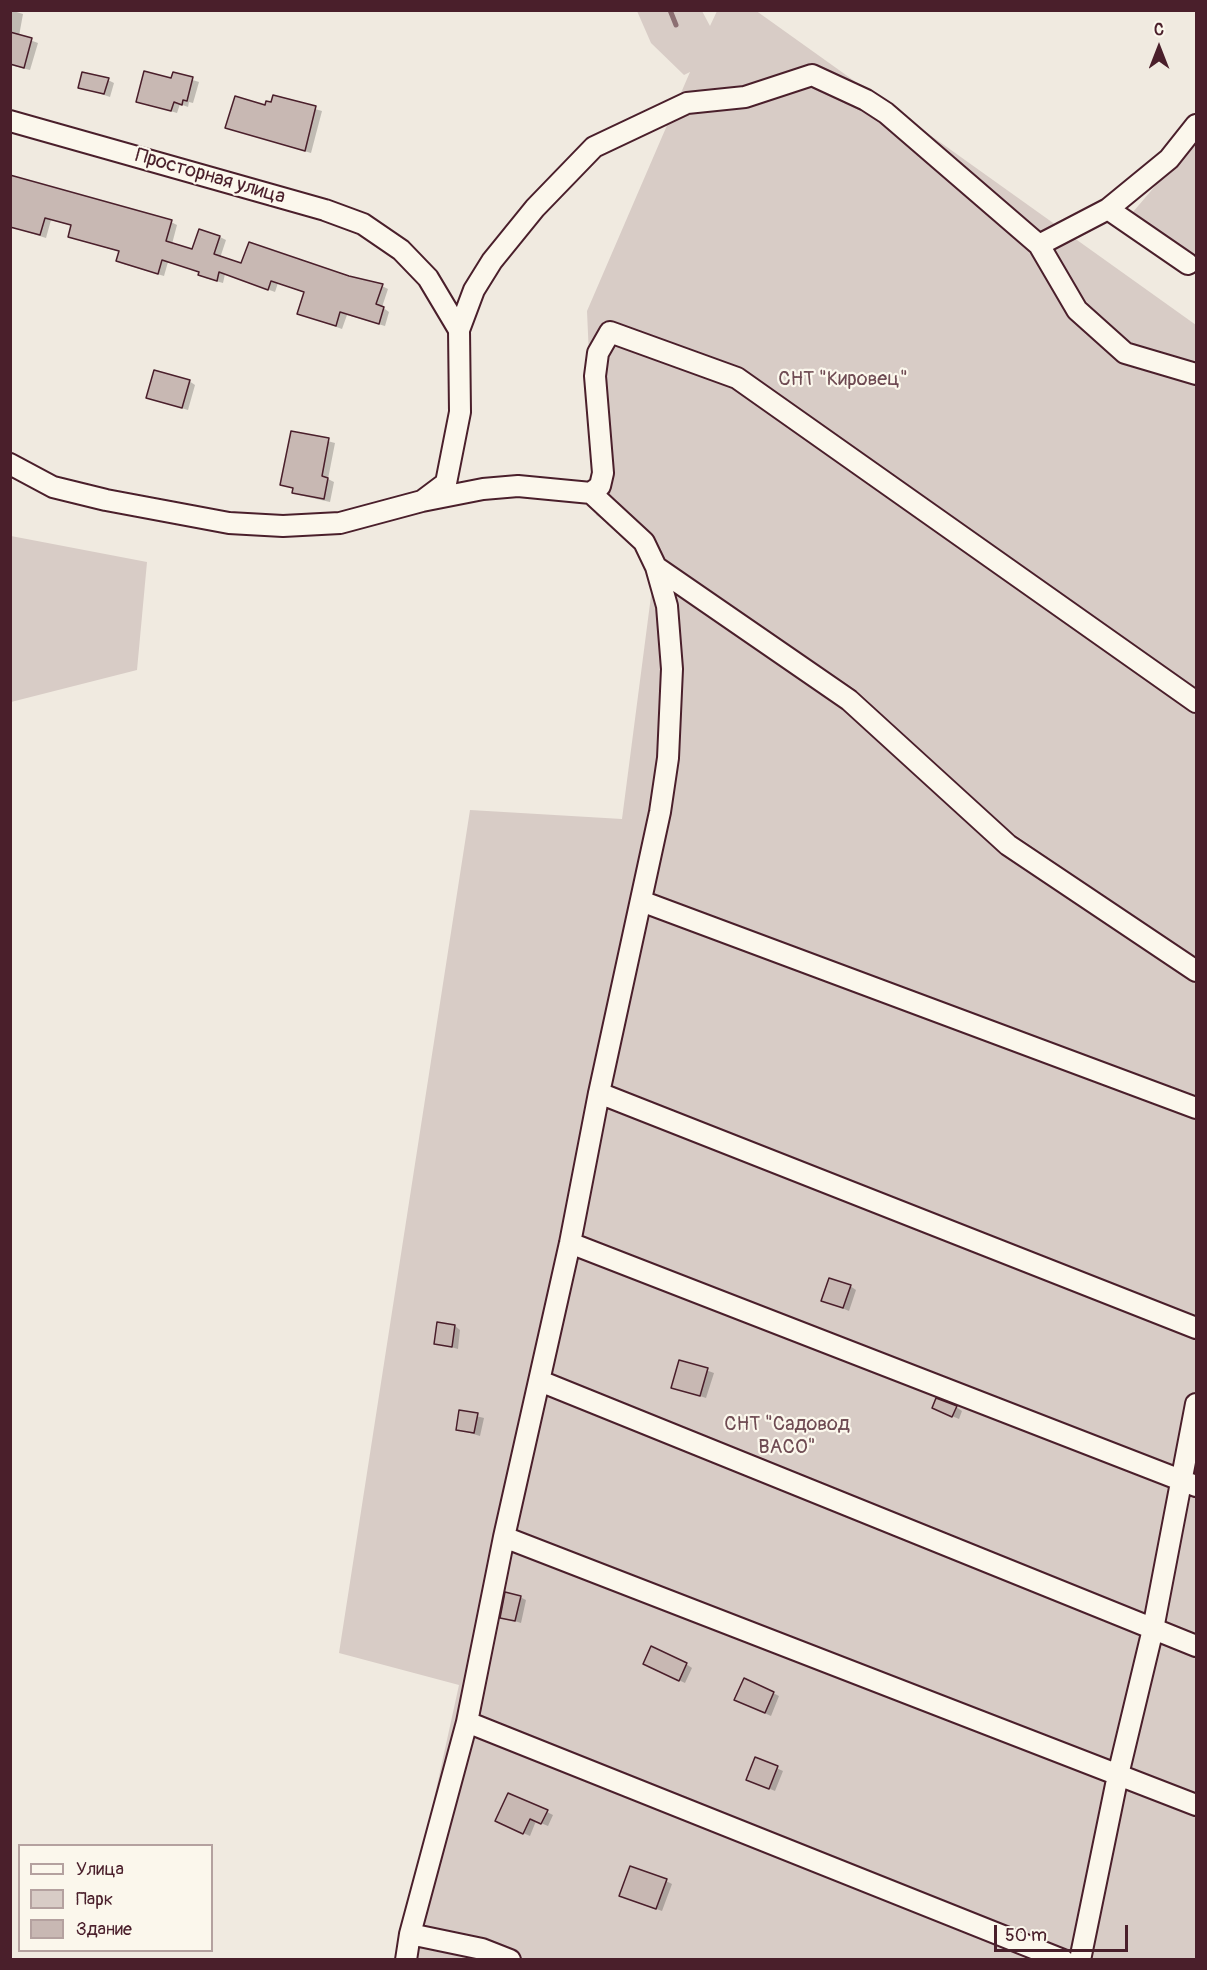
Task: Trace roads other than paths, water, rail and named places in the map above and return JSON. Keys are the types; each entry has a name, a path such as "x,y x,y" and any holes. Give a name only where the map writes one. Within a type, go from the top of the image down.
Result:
{"street":[{"path":"422,501 446,483 460,412 459,330 474,290 492,261 535,208 594,147 687,103 745,97 812,75 866,100 886,113 1039,245 1077,310 1125,353 1197,374"},
{"name":"Просторная улица","path":"10,121 325,210 363,224 401,250 428,278 459,330"},
{"path":"1039,245 1108,208 1169,159 1197,125"},
{"path":"1108,208 1188,264"},
{"path":"591,493 600,486 603,472 595,376 598,353 610,332 737,378 1197,702"},
{"path":"10,464 53,487 229,523 283,526 340,523 422,501 483,489 518,486 591,493 644,542 656,567 667,606 672,669 668,758 660,812 599,1093 570,1243 504,1537 467,1722 410,1934 406,1959"},
{"path":"656,567 849,700 1008,845 1197,971"},
{"path":"641,902 1197,1108"},
{"path":"599,1093 1197,1328"},
{"path":"570,1243 1189,1483"},
{"path":"540,1381 1197,1646"},
{"path":"1080,1959 1118,1775 1189,1483 1197,1404"},
{"path":"504,1537 1197,1805"},
{"path":"467,1722 1064,1959"},
{"path":"410,1934 482,1949 510,1959"}],"waterway":[{"path":"670,10 676,25"}],"park label":[{"name":"СНТ \"Кировец\"","path":"843,380"},
{"name":"СНТ \"Садовод ВАСО\"","path":"787,1436"}]}
